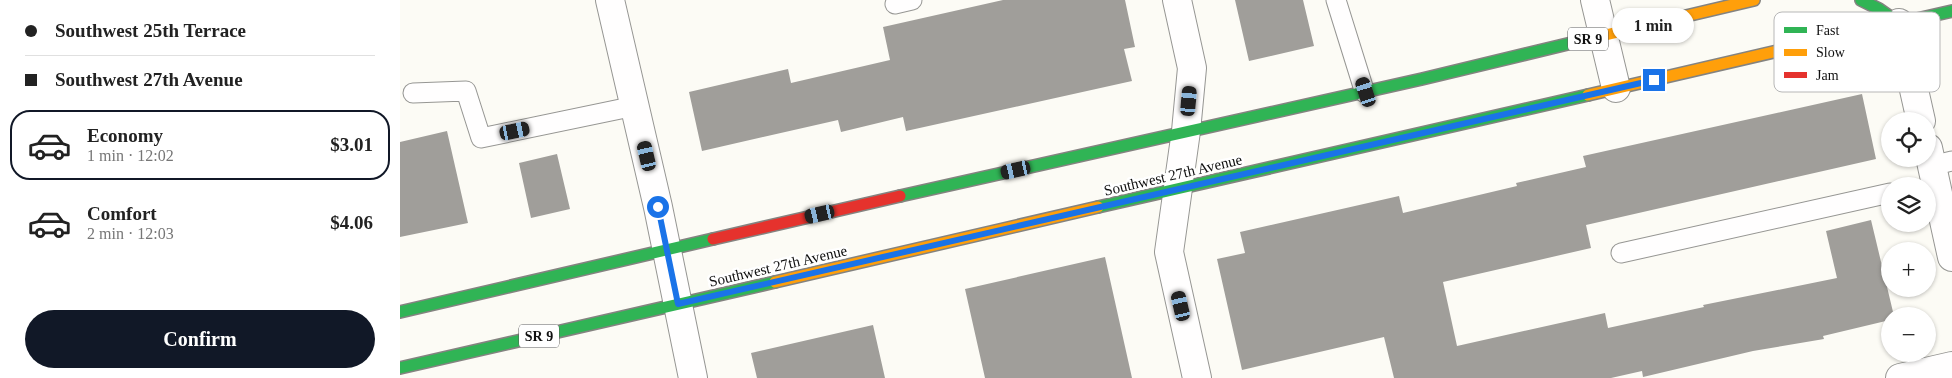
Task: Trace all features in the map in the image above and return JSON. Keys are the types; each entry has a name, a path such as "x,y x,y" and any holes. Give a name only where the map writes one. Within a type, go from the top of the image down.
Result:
{"highway":[{"name":"SR 9","path":"400,312 1186,131 1366,92 1754,0"},
{"path":"1861,0 1886,12"},
{"name":"Southwest 27th Avenue","path":"400,368 1616,88 1774,49"}],"street":[{"path":"610,0 635,106 693,378"},
{"path":"1177,0 1192,68 1186,131 1169,252 1197,378"},
{"path":"1595,0 1616,88"},
{"path":"1915,92 1919,112"},
{"path":"1933,169 1951,247"},
{"path":"1900,378 1952,366"}],"lane":[{"path":"1336,0 1366,92"},
{"path":"413,93 466,91 481,138 635,106"},
{"path":"1621,253 1881,195"}],"building":[{"path":"1003,0 1125,0 1135,47 1124,49 1132,81 906,131 903,117 841,132 838,120 702,151 689,92 788,69 791,83 890,60 883,27"},
{"path":"1235,0 1303,0 1314,46 1249,61"},
{"path":"1862,94 1876,159 1586,225 1591,248 1443,282 1457,346 1605,313 1608,328 1704,307 1703,305 1837,278 1826,231 1871,220 1881,262 1881,297 1889,297 1892,307 1881,307 1881,322 1823,336 1824,339 1753,351 1643,377 1642,371 1611,378 1394,378 1384,337 1242,370 1217,259 1245,253 1240,232 1399,196 1403,213 1517,186 1516,183 1586,167 1583,156"},
{"path":"447,131 468,223 400,237 400,142"},
{"path":"557,154 570,209 531,218 519,163"},
{"path":"1105,257 1132,378 985,378 965,289"},
{"path":"873,325 885,378 757,378 751,353"}],"traffic: fast":[{"path":"1861,0 1883,12"},
{"path":"1940,14 1952,11"},
{"path":"900,196 1422,79 1580,41"},
{"path":"1098,207 1588,95"},
{"path":"400,312 713,239"},
{"path":"400,368 775,282"}],"traffic: slow":[{"path":"1580,41 1754,0"},
{"path":"1588,95 1774,52"},
{"path":"775,282 1098,207"}],"traffic: jam":[{"path":"713,239 900,196"}],"route":[{"path":"658,207 678,304 1654,80"}]}
